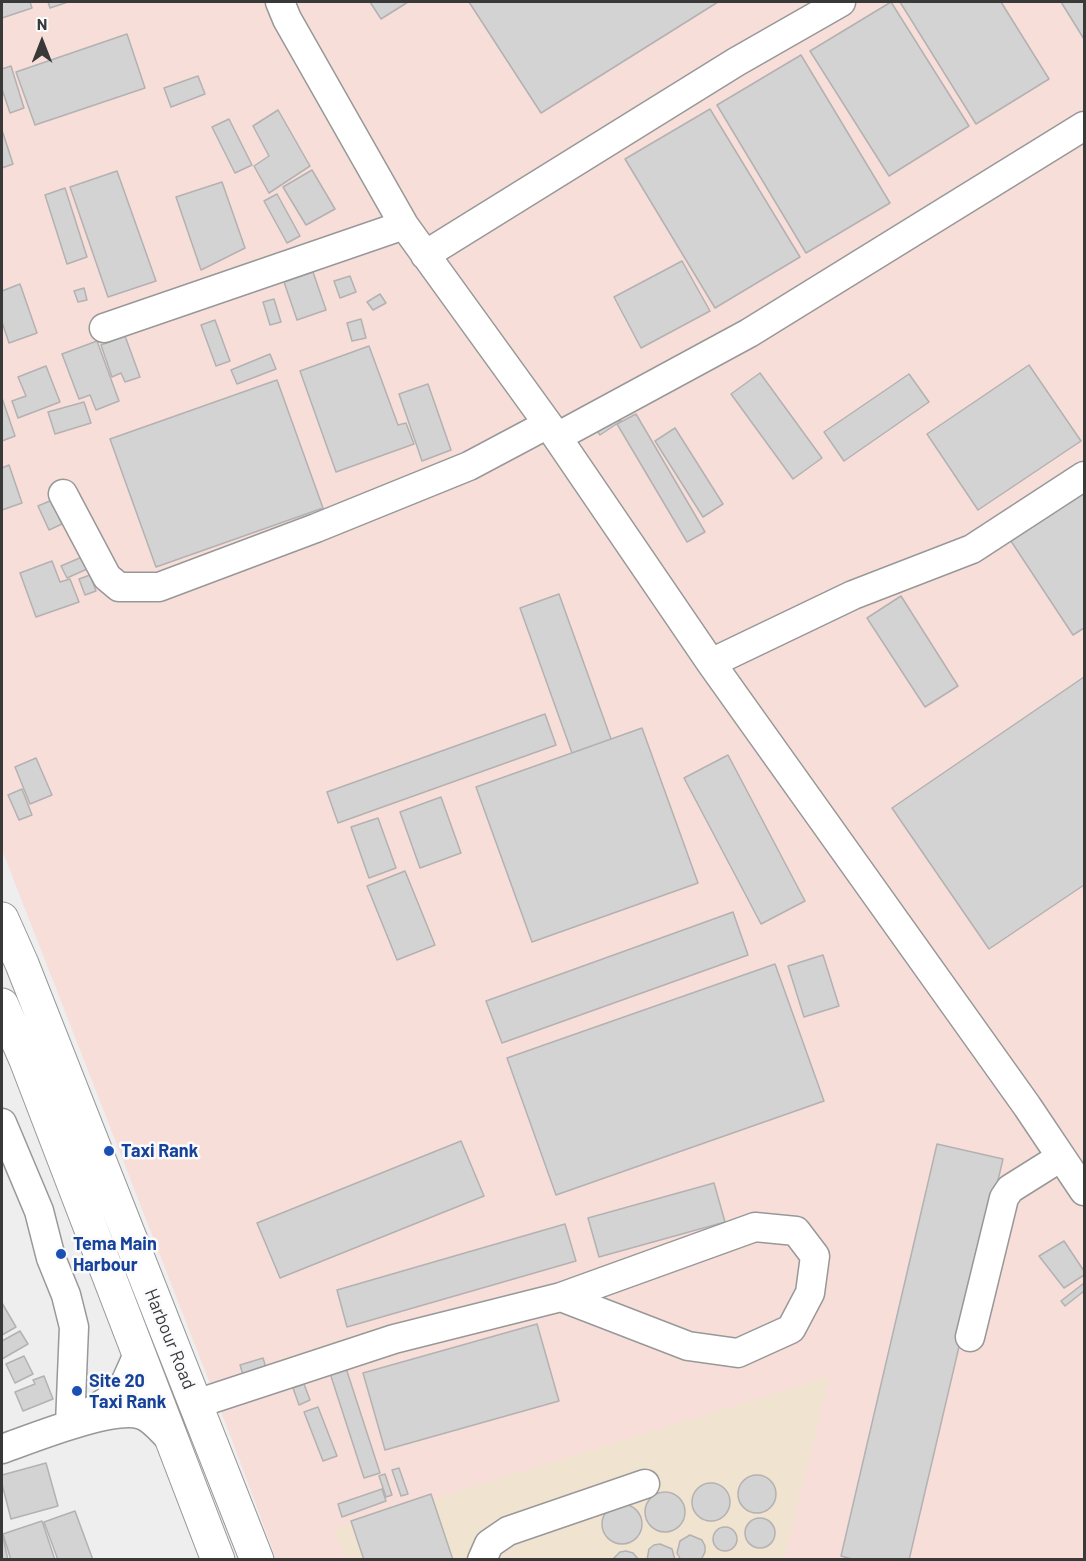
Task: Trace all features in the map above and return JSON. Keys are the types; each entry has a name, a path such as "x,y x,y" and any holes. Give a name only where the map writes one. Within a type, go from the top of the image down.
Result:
{"highway":[{"name":"Harbour Road","path":"2,919 27,975 257,1560"},
{"name":"Harbour Road","path":"2,1005 26,1060 218,1560"}],"street":[{"path":"280,2 287,19 404,225 553,430 711,663 1027,1106 1084,1191"},
{"path":"425,255 736,62 841,2"},
{"path":"63,494 107,577 119,588 159,587 316,528 553,430 749,333 1084,126"},
{"path":"104,328 404,225"},
{"path":"711,663 853,594 972,549 1084,476"},
{"path":"2,1123 39,1211 51,1258 66,1294 74,1328 70,1424"},
{"path":"970,1337 1004,1198 1010,1189 1061,1157"},
{"path":"196,1404 394,1339 561,1297 755,1227 796,1231 815,1256 810,1293 791,1329 738,1353 688,1346 561,1297"},
{"path":"70,1424 121,1392 139,1352"},
{"path":"2,1449 70,1424 124,1413 142,1415 174,1442"},
{"path":"482,1560 489,1544 508,1531 645,1484"}],"shaded area":[{"path":"2,2 1084,2 1084,1559 276,1559 232,1440 2,850"},
{"path":"830,1376 783,1559 346,1559 334,1530"}],"building":[{"path":"2,2 30,2 32,8 2,18"},
{"path":"48,2 68,2 50,8"},
{"path":"370,2 408,2 381,19"},
{"path":"469,2 718,2 541,113"},
{"path":"891,2 969,126 889,176 810,51"},
{"path":"900,2 1001,2 1049,79 976,124"},
{"path":"1061,2 1084,2 1084,39"},
{"path":"127,34 145,88 35,125 16,72"},
{"path":"801,55 890,203 806,253 717,105"},
{"path":"11,66 24,108 10,113 2,89 2,69"},
{"path":"198,76 205,94 171,107 164,88"},
{"path":"710,109 800,257 715,308 625,159"},
{"path":"278,110 310,166 269,193 254,166 269,156 253,126"},
{"path":"229,119 252,165 235,173 212,127"},
{"path":"2,130 13,164 2,168"},
{"path":"312,170 335,209 306,225 283,187"},
{"path":"117,171 156,281 108,297 70,187"},
{"path":"222,182 245,248 201,270 176,197"},
{"path":"65,188 87,257 67,264 45,195"},
{"path":"277,194 300,236 287,243 264,201"},
{"path":"682,261 710,311 641,348 614,297"},
{"path":"313,272 326,310 297,320 284,282"},
{"path":"350,276 356,292 340,298 334,281"},
{"path":"20,284 37,333 9,343 2,322 2,291"},
{"path":"84,288 87,300 78,302 74,291"},
{"path":"380,294 386,303 373,310 367,302"},
{"path":"274,299 281,322 270,325 263,302"},
{"path":"361,319 366,338 352,341 347,323"},
{"path":"215,320 230,361 216,366 201,325"},
{"path":"125,336 140,377 125,382 121,373 112,377 101,345"},
{"path":"97,341 119,401 96,410 90,395 79,399 62,354"},
{"path":"369,346 398,425 406,423 414,444 336,472 300,371"},
{"path":"270,354 276,369 237,384 231,370"},
{"path":"1029,365 1081,441 978,510 927,434"},
{"path":"46,366 60,402 18,418 12,401 26,396 18,377"},
{"path":"760,373 822,458 793,479 731,394"},
{"path":"909,374 929,402 844,461 824,432"},
{"path":"277,380 323,508 156,567 110,439"},
{"path":"428,384 451,450 422,461 399,394"},
{"path":"2,398 15,436 2,441"},
{"path":"84,402 91,423 55,434 48,412"},
{"path":"613,409 621,421 600,435 592,423"},
{"path":"636,414 705,532 687,542 617,424"},
{"path":"675,428 723,504 703,517 655,441"},
{"path":"9,465 22,503 2,510 2,468"},
{"path":"1084,485 1084,628 1073,635 1007,535"},
{"path":"52,500 62,524 49,530 38,506"},
{"path":"82,557 87,569 67,578 61,566"},
{"path":"52,561 60,582 70,579 79,602 36,617 20,573"},
{"path":"90,575 96,591 85,595 79,579"},
{"path":"559,594 611,739 572,753 520,608"},
{"path":"901,596 958,686 925,707 867,618"},
{"path":"1084,677 1084,885 989,949 892,808"},
{"path":"545,714 556,745 338,823 327,792"},
{"path":"642,728 698,883 532,942 476,787"},
{"path":"728,755 805,901 761,924 684,778"},
{"path":"36,758 52,795 30,804 15,767"},
{"path":"22,789 32,815 19,820 8,795"},
{"path":"441,797 461,853 420,868 400,812"},
{"path":"378,818 396,868 369,878 351,827"},
{"path":"405,871 435,945 397,960 367,886"},
{"path":"733,912 748,955 502,1043 486,1001"},
{"path":"823,955 839,1006 804,1017 788,966"},
{"path":"775,964 824,1101 556,1195 507,1058"},
{"path":"461,1141 484,1196 280,1278 257,1223"},
{"path":"937,1144 1003,1159 909,1560 855,1560 841,1556"},
{"path":"714,1183 725,1222 599,1257 588,1218"},
{"path":"565,1224 576,1261 347,1327 337,1290"},
{"path":"1064,1241 1084,1271 1084,1275 1064,1288 1039,1256"},
{"path":"1084,1283 1084,1291 1065,1306 1061,1301"},
{"path":"2,1303 16,1327 2,1335"},
{"path":"537,1324 559,1401 385,1450 363,1373"},
{"path":"20,1331 28,1344 2,1359 2,1341"},
{"path":"24,1356 33,1374 15,1383 6,1364"},
{"path":"263,1358 269,1378 246,1385 240,1365"},
{"path":"344,1362 380,1473 364,1478 328,1367"},
{"path":"44,1376 53,1399 23,1411 15,1392 35,1384 33,1380"},
{"path":"304,1384 310,1400 299,1405 293,1388"},
{"path":"318,1407 337,1456 323,1461 304,1412"},
{"path":"46,1463 58,1506 11,1519 2,1484 2,1475"},
{"path":"399,1468 408,1494 401,1496 392,1470"},
{"path":"385,1474 392,1495 386,1497 379,1476"},
{"path":"757,1475 771,1480 776,1494 771,1508 757,1513 743,1508 738,1494 743,1480"},
{"path":"711,1483 724,1489 730,1502 724,1515 711,1521 698,1515 692,1502 698,1489"},
{"path":"382,1489 386,1501 342,1517 338,1504"},
{"path":"665,1492 679,1498 685,1512 679,1526 665,1532 651,1526 645,1512 651,1498"},
{"path":"431,1494 453,1560 364,1560 351,1521"},
{"path":"622,1504 636,1510 642,1524 636,1538 622,1544 608,1538 602,1524 608,1510"},
{"path":"75,1511 93,1560 58,1560 44,1522"},
{"path":"760,1518 771,1522 775,1533 771,1544 760,1548 749,1544 745,1533 749,1522"},
{"path":"42,1521 55,1560 11,1560 3,1534"},
{"path":"725,1527 734,1530 737,1539 734,1548 725,1551 716,1548 713,1539 716,1530"},
{"path":"690,1535 702,1540 705,1546 701,1560 681,1560 677,1553 680,1541"},
{"path":"3,1537 8,1560 2,1560"},
{"path":"660,1544 672,1549 675,1560 647,1560 649,1549"},
{"path":"620,1552 633,1553 639,1560 612,1560"}],"place":[{"name":"Taxi Rank","path":"109,1151"},
{"name":"Tema Main Harbour","path":"61,1254"},
{"name":"Site 20 Taxi Rank","path":"77,1391"}]}
